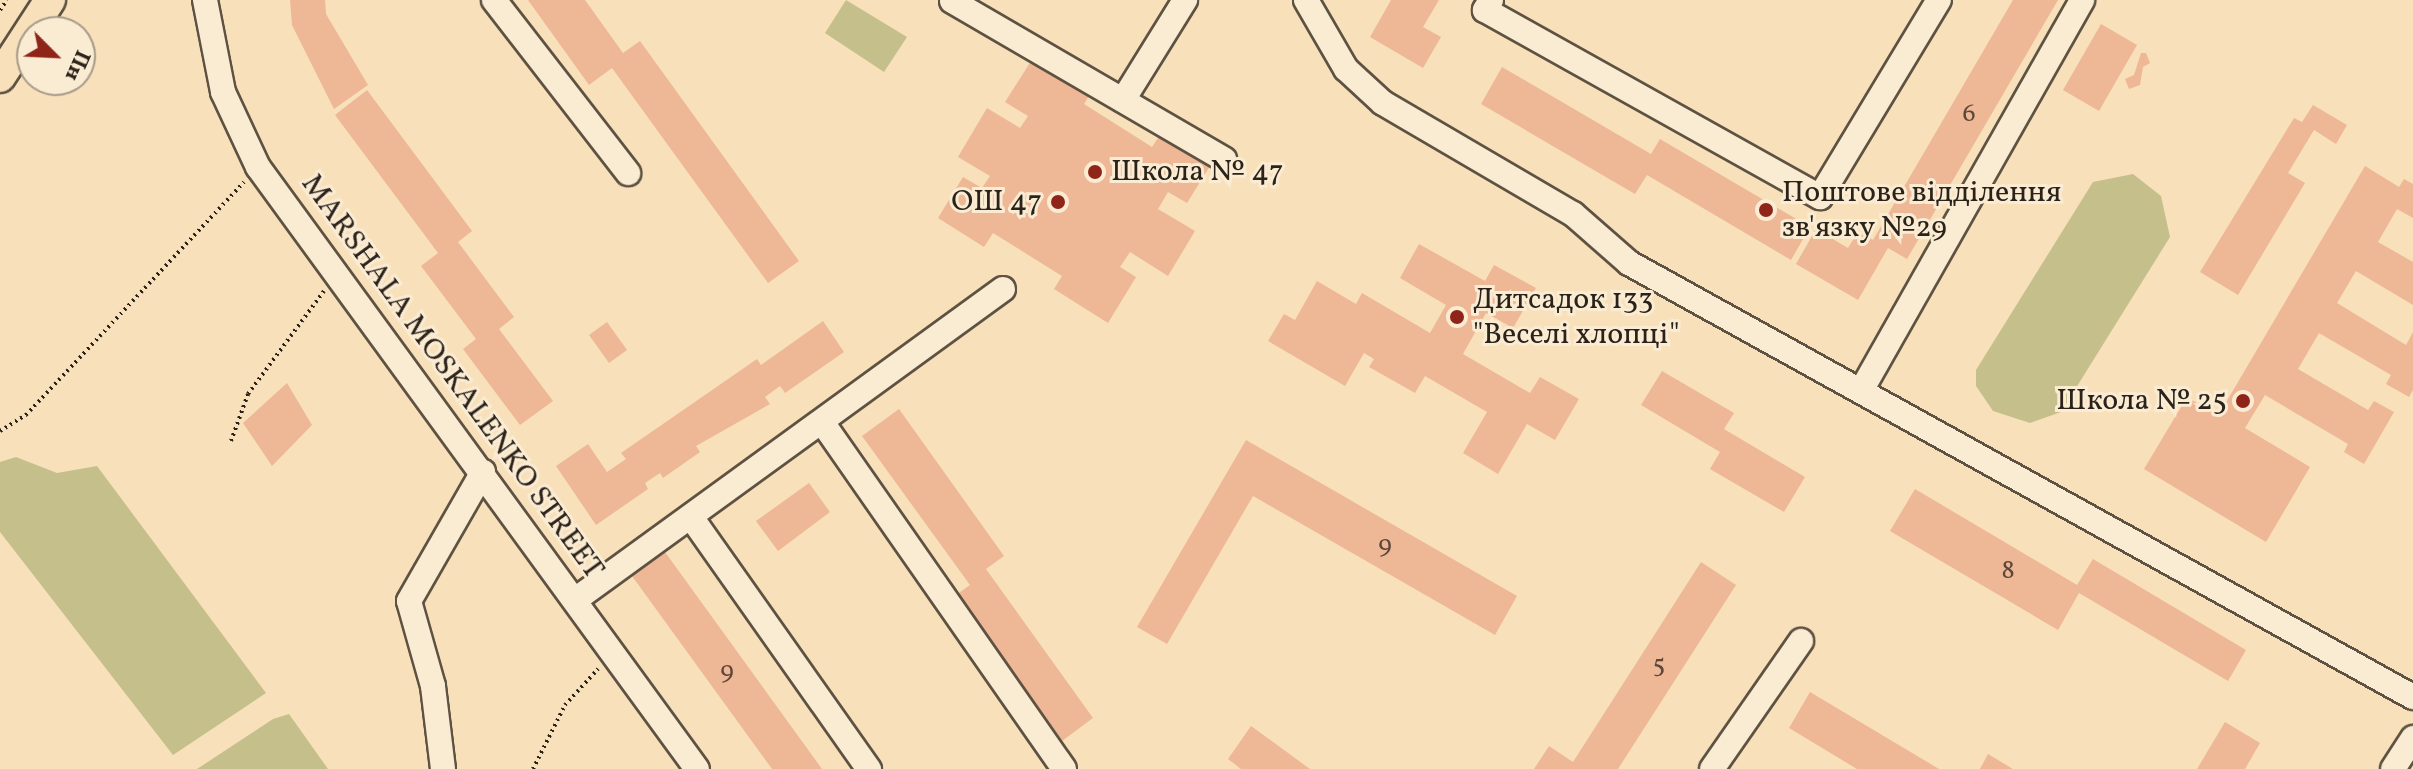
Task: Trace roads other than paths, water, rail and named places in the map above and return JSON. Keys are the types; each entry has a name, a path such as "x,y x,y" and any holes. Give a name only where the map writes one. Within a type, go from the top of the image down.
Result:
{"main road":[{"path":"0,77 50,0"}],"street":[{"name":"MARSHALA MOSKALENKO STREET","path":"205,0 223,92 258,167 697,769"},
{"path":"494,0 628,173"},
{"path":"1123,100 1185,0"},
{"path":"1306,0 1346,69 1383,103 1573,214 1629,263 2413,697"},
{"path":"1491,0 1485,10 1820,197 1939,0"},
{"path":"1861,391 2082,0"},
{"path":"952,1 1224,159"},
{"path":"575,600 1003,289"},
{"path":"822,422 1064,769"},
{"path":"443,769 433,686 409,601 483,472"},
{"path":"691,517 869,769"},
{"path":"1712,769 1801,641"},
{"path":"2393,769 2413,738"}],"place":[{"name":"Школа № 47","path":"1095,172"},
{"name":"ОШ 47","path":"1058,202"},
{"name":"Поштове відділення зв'язку №29","path":"1766,210"},
{"name":"Дитсадок 133 \"Веселі хлопці\"","path":"1457,317"},
{"name":"Школа № 25","path":"2243,401"}]}
